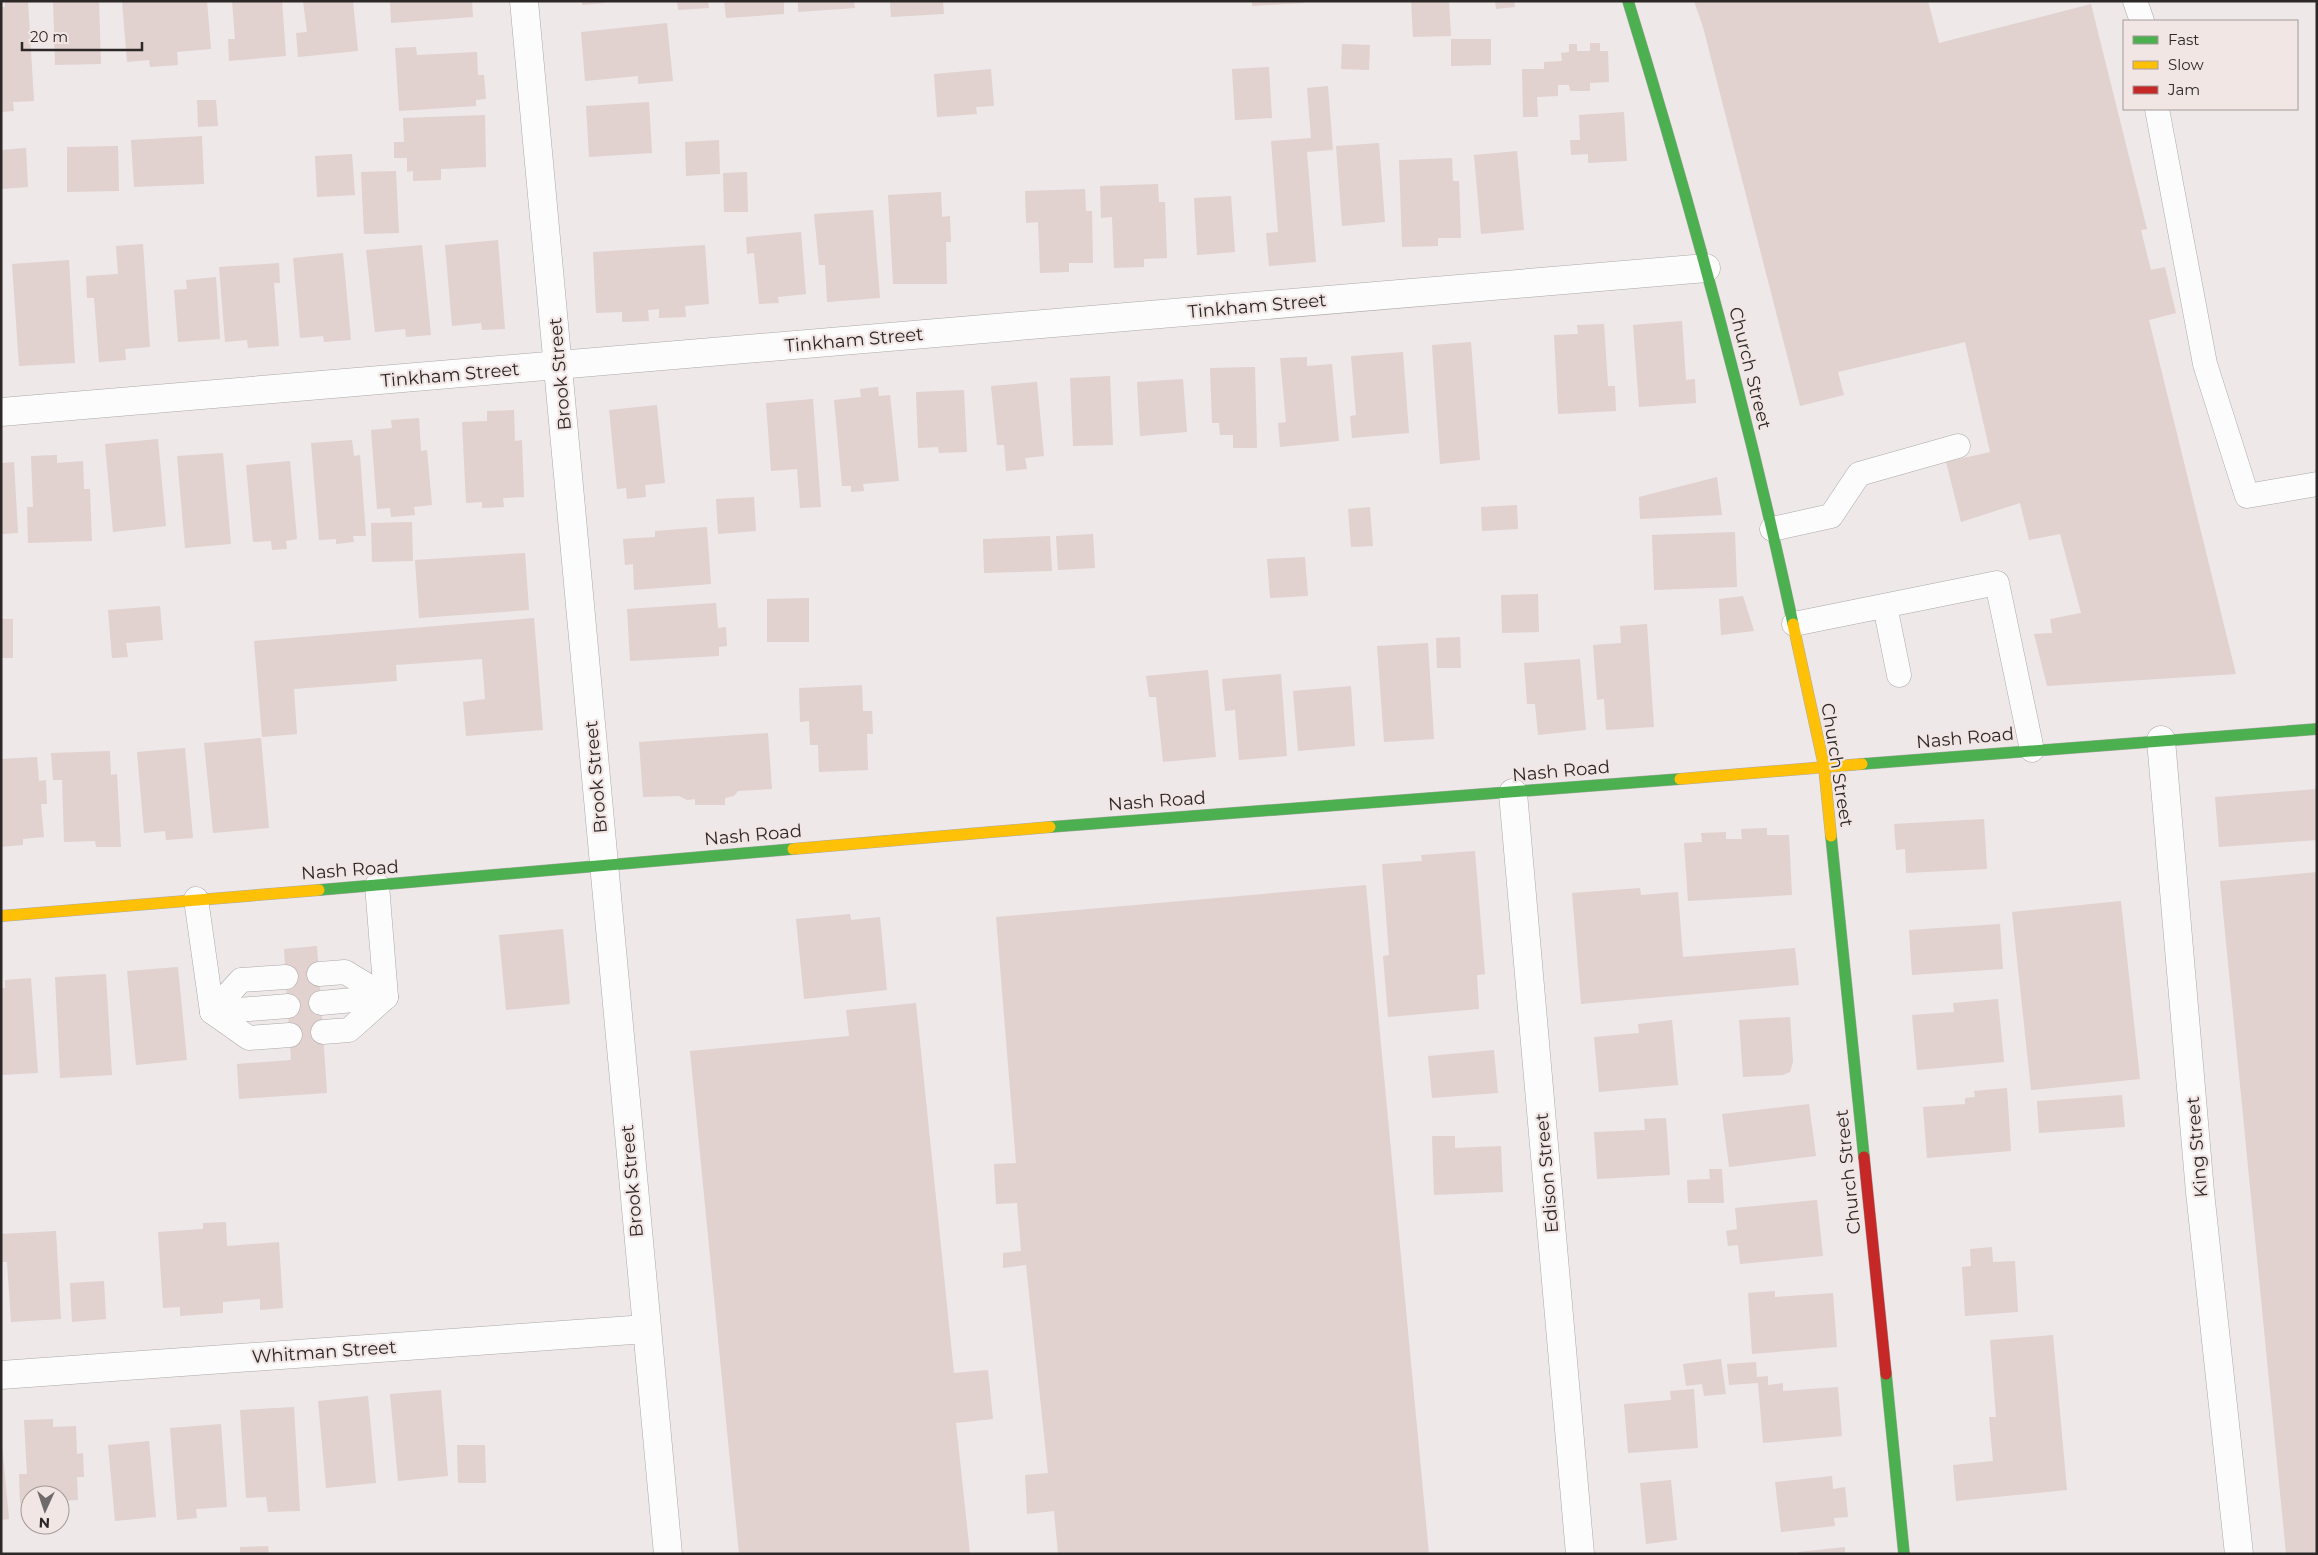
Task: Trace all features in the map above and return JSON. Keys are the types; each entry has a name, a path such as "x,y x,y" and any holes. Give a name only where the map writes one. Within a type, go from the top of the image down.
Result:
{"main road":[{"name":"Church Street","path":"1628,1 1662,112 1706,268 1772,529 1824,766 1904,1554"},
{"name":"Nash Road","path":"1,916 604,867 979,832 1513,793 1824,766 2317,729"}],"street":[{"name":"Brook Street","path":"524,1 560,366 604,867 668,1554"},
{"name":"Tinkham Street","path":"1,412 1706,268"},
{"name":"King Street","path":"2161,740 2200,1192 2239,1554"},
{"name":"Edison Street","path":"1513,793 1580,1554"},
{"name":"Whitman Street","path":"1,1375 646,1329"}],"lane":[{"path":"2135,1 2142,20"},
{"path":"2157,110 2205,364 2247,496 2317,484"},
{"path":"1772,529 1831,516 1860,474 1958,446"},
{"path":"1794,624 1997,583 2032,750"},
{"path":"1885,606 1899,675"},
{"path":"377,886 386,997"},
{"path":"196,899 212,1012 249,1038 290,1034"},
{"path":"319,974 345,972 386,997"},
{"path":"212,1012 241,980 286,977"},
{"path":"321,1003 386,997"},
{"path":"323,1032 349,1030 386,997"},
{"path":"212,1012 288,1006"}],"building":[{"path":"5,1 28,1 34,101 13,102 14,111 1,112 1,7 5,7"},
{"path":"53,1 99,1 101,64 55,65"},
{"path":"122,1 207,1 211,49 177,52 178,65 150,67 149,60 127,62"},
{"path":"232,1 282,1 286,56 229,61 228,39 235,39"},
{"path":"303,1 353,1 358,51 298,57 296,33 307,32"},
{"path":"390,1 472,1 473,17 391,23"},
{"path":"582,1 605,1 605,3 582,5"},
{"path":"677,1 708,1 709,8 678,10"},
{"path":"724,1 784,1 784,14 726,18"},
{"path":"798,1 854,1 855,8 798,12"},
{"path":"890,1 943,1 944,14 891,17"},
{"path":"1252,1 1304,1 1304,3 1252,6"},
{"path":"1411,1 1449,1 1451,36 1413,37"},
{"path":"1495,1 1514,1 1515,7 1496,9"},
{"path":"1694,1 1928,1 1939,43 2091,4 2147,229 2141,230 2151,270 2165,267 2176,313 2149,320 2236,674 2047,686 2034,634 2052,633 2050,619 2081,613 2060,534 2029,540 2020,503 1961,522 1946,462 1990,452 1965,342 1838,372 1844,395 1800,406 1703,27"},
{"path":"667,23 673,81 638,84 638,76 585,81 581,32"},
{"path":"1451,39 1491,39 1491,65 1451,66"},
{"path":"1590,43 1600,43 1600,51 1608,51 1609,82 1590,83 1590,91 1570,91 1569,85 1558,85 1558,96 1537,97 1538,117 1523,117 1522,69 1544,69 1544,62 1562,61 1561,53 1569,52 1569,44 1577,44 1577,51 1590,51"},
{"path":"1342,44 1370,45 1369,70 1341,69"},
{"path":"416,47 417,55 477,52 478,75 484,75 486,99 476,100 476,106 399,111 395,48"},
{"path":"1269,67 1272,118 1235,120 1232,69"},
{"path":"991,69 994,106 976,107 977,114 937,117 934,74"},
{"path":"1328,86 1333,150 1307,152 1316,262 1269,266 1266,233 1278,232 1271,141 1311,138 1307,88"},
{"path":"197,100 216,100 218,126 198,127"},
{"path":"649,102 652,153 589,157 586,106"},
{"path":"1624,112 1627,161 1588,163 1588,154 1571,155 1570,140 1580,140 1579,115"},
{"path":"485,115 486,167 441,169 441,180 413,181 413,171 407,172 407,158 394,158 394,142 404,142 403,118"},
{"path":"202,136 204,184 134,187 131,140"},
{"path":"719,140 720,174 686,176 685,142"},
{"path":"1379,143 1385,222 1342,226 1336,146"},
{"path":"118,146 119,191 67,192 67,147"},
{"path":"26,148 28,187 1,189 1,150"},
{"path":"1517,151 1524,230 1481,234 1474,155"},
{"path":"352,154 355,195 317,197 315,156"},
{"path":"1452,158 1453,181 1459,181 1461,238 1438,238 1438,246 1402,247 1399,160"},
{"path":"396,171 399,233 364,234 361,172"},
{"path":"747,172 748,212 724,212 723,173"},
{"path":"1158,184 1159,202 1165,202 1167,258 1144,259 1144,267 1114,268 1112,217 1101,218 1100,186"},
{"path":"1085,189 1086,211 1092,211 1093,263 1069,263 1069,272 1040,273 1038,222 1026,223 1025,191"},
{"path":"941,192 942,217 950,216 951,242 946,242 947,284 893,284 888,195"},
{"path":"1231,196 1235,252 1197,255 1194,198"},
{"path":"873,210 880,298 827,302 825,265 819,265 814,214"},
{"path":"801,232 806,294 778,297 779,303 759,304 754,253 747,254 746,237"},
{"path":"498,240 505,329 482,330 481,323 452,326 445,245"},
{"path":"143,244 150,347 125,349 126,360 99,362 94,298 87,298 86,276 118,274 116,246"},
{"path":"422,245 431,335 406,337 405,329 375,332 366,250"},
{"path":"705,245 709,304 685,306 686,317 659,318 659,309 648,310 649,321 622,322 622,312 596,313 593,252"},
{"path":"343,253 351,340 324,342 323,336 300,338 293,258"},
{"path":"69,260 75,363 19,366 12,264"},
{"path":"279,263 280,283 274,283 279,346 248,348 247,340 225,342 219,267"},
{"path":"216,277 220,339 178,342 174,290 187,289 186,280"},
{"path":"1682,321 1686,380 1695,379 1696,403 1639,407 1633,325"},
{"path":"1604,324 1608,386 1615,386 1616,411 1558,414 1554,335 1578,334 1577,325"},
{"path":"1471,342 1480,460 1440,464 1432,345"},
{"path":"1403,352 1409,433 1352,438 1350,416 1356,415 1351,356"},
{"path":"1307,357 1307,366 1332,364 1339,441 1280,447 1278,423 1286,422 1280,358"},
{"path":"1255,367 1257,448 1233,448 1233,435 1220,435 1219,423 1212,423 1210,368"},
{"path":"1110,376 1113,445 1073,446 1070,378"},
{"path":"1183,379 1187,432 1140,436 1137,382"},
{"path":"1037,382 1044,456 1025,458 1027,469 1006,471 1004,445 997,445 991,386"},
{"path":"878,387 879,396 890,395 899,481 863,484 864,491 851,492 851,486 842,486 834,400 861,397 860,389"},
{"path":"964,390 967,452 939,453 938,447 918,448 916,392"},
{"path":"813,399 821,507 800,508 797,469 771,471 766,403"},
{"path":"657,405 665,483 645,485 646,497 627,499 626,488 617,489 609,410"},
{"path":"514,410 515,441 522,440 524,497 503,498 504,507 482,508 482,502 466,503 462,422 487,421 487,411"},
{"path":"419,418 421,451 427,450 432,505 414,507 415,515 391,517 390,508 377,509 371,430 392,428 391,420"},
{"path":"158,439 166,526 113,532 105,444"},
{"path":"352,440 354,456 360,455 366,536 353,536 354,542 336,544 336,539 319,540 311,443"},
{"path":"223,453 231,544 185,548 177,456"},
{"path":"57,455 57,463 83,461 84,489 90,489 92,541 28,543 27,507 33,507 31,456"},
{"path":"290,461 297,539 286,541 287,549 272,550 271,541 253,542 246,465"},
{"path":"14,462 18,533 1,534 1,463"},
{"path":"1717,477 1722,515 1640,519 1639,497"},
{"path":"754,497 756,531 718,534 716,499"},
{"path":"1517,505 1518,529 1482,531 1481,507"},
{"path":"1370,507 1373,546 1351,547 1348,509"},
{"path":"412,522 413,561 372,562 371,523"},
{"path":"707,527 711,584 634,590 633,564 625,565 623,539 655,537 655,531"},
{"path":"1735,532 1737,587 1654,590 1652,535"},
{"path":"1093,534 1095,568 1058,570 1056,536"},
{"path":"1050,536 1052,571 984,573 983,539"},
{"path":"525,553 529,610 419,618 415,560"},
{"path":"1305,557 1308,596 1270,598 1267,559"},
{"path":"1538,594 1539,632 1502,633 1501,595"},
{"path":"1743,596 1754,631 1721,635 1719,599"},
{"path":"809,598 809,642 767,642 767,599"},
{"path":"716,603 718,628 726,627 727,646 719,647 719,656 630,661 627,609"},
{"path":"160,606 163,640 126,643 128,657 112,658 108,610"},
{"path":"534,618 543,730 466,736 463,702 485,699 482,659 396,665 397,681 294,689 297,734 262,737 254,641"},
{"path":"1,619 13,619 13,658 1,658"},
{"path":"1647,624 1654,727 1606,730 1604,699 1597,700 1593,645 1621,643 1620,626"},
{"path":"1460,637 1461,668 1437,668 1436,638"},
{"path":"1428,643 1434,739 1384,742 1377,646"},
{"path":"1580,659 1586,730 1538,735 1535,704 1527,704 1524,663"},
{"path":"1208,670 1216,757 1163,762 1156,697 1149,697 1146,676"},
{"path":"1281,674 1287,756 1239,760 1235,710 1225,711 1222,679"},
{"path":"862,685 863,711 872,711 873,734 867,734 868,770 819,772 818,745 810,745 809,721 800,722 799,688"},
{"path":"1351,686 1355,746 1298,751 1293,691"},
{"path":"768,733 772,789 738,791 734,796 725,798 725,805 695,805 695,799 687,800 679,796 643,797 639,742"},
{"path":"261,738 269,828 213,833 204,743"},
{"path":"185,748 193,838 166,840 165,831 144,833 137,752"},
{"path":"110,751 111,775 117,774 121,847 96,847 95,841 64,842 62,780 53,780 51,753"},
{"path":"37,757 39,781 46,780 47,804 41,804 44,837 23,839 23,845 1,847 1,759"},
{"path":"2317,789 2317,840 2219,847 2215,797"},
{"path":"1984,819 1987,869 1906,873 1905,849 1896,850 1894,824"},
{"path":"1767,828 1767,835 1789,835 1792,895 1688,901 1684,843 1702,842 1701,833 1726,832 1726,839 1742,839 1741,829"},
{"path":"1475,851 1485,974 1477,975 1479,1009 1388,1017 1383,956 1389,955 1382,864 1422,861 1421,855"},
{"path":"2317,872 2317,1554 2286,1554 2220,881"},
{"path":"1366,885 1429,1554 1058,1554 1054,1511 1027,1514 1025,1475 1048,1473 1026,1265 1003,1268 1003,1253 1021,1251 1017,1203 996,1204 994,1164 1016,1163 996,917"},
{"path":"1640,888 1641,895 1678,892 1683,957 1795,948 1799,985 1581,1004 1572,893"},
{"path":"2121,901 2140,1079 2031,1090 2012,912"},
{"path":"850,914 851,920 880,917 887,990 804,999 796,919"},
{"path":"2000,924 2003,969 1912,975 1909,930"},
{"path":"563,929 570,1004 506,1010 499,935"},
{"path":"317,946 327,1093 239,1099 237,1064 291,1060 284,949"},
{"path":"178,967 187,1060 136,1065 127,971"},
{"path":"106,974 112,1075 60,1078 55,977"},
{"path":"31,978 38,1073 1,1075 1,988 5,988 5,980"},
{"path":"1998,999 2004,1062 1917,1070 1912,1015 1954,1012 1953,1003"},
{"path":"916,1003 954,1373 988,1370 993,1419 956,1423 970,1554 739,1554 690,1051 849,1036 846,1010"},
{"path":"1790,1017 1793,1062 1790,1072 1783,1075 1743,1077 1739,1020"},
{"path":"1672,1020 1678,1085 1599,1092 1594,1037 1639,1033 1638,1024"},
{"path":"1494,1050 1498,1093 1432,1098 1428,1056"},
{"path":"2007,1088 2011,1151 1927,1158 1923,1107 1965,1104 1965,1098 1975,1097 1974,1091"},
{"path":"2122,1095 2125,1127 2039,1133 2037,1101"},
{"path":"1809,1104 1816,1156 1729,1167 1722,1114"},
{"path":"1666,1118 1670,1175 1597,1179 1594,1132 1645,1130 1644,1119"},
{"path":"1432,1136 1455,1136 1455,1148 1501,1146 1503,1192 1434,1195"},
{"path":"1709,1169 1722,1169 1724,1203 1688,1203 1687,1180 1710,1179"},
{"path":"1817,1200 1823,1256 1740,1264 1738,1245 1728,1246 1726,1231 1737,1229 1735,1208"},
{"path":"226,1222 227,1246 279,1242 283,1308 260,1310 260,1299 223,1302 223,1313 180,1316 180,1307 163,1308 158,1232 203,1229 203,1223"},
{"path":"56,1231 61,1319 11,1322 7,1262 1,1262 1,1234"},
{"path":"1992,1247 1993,1262 2015,1261 2018,1312 1965,1316 1962,1267 1971,1266 1970,1249"},
{"path":"104,1281 106,1319 72,1322 70,1283"},
{"path":"1775,1291 1775,1297 1833,1293 1837,1347 1752,1354 1748,1293"},
{"path":"2053,1335 2067,1490 1956,1501 1953,1465 1993,1461 1989,1417 1996,1417 1990,1340"},
{"path":"1721,1359 1726,1394 1704,1396 1702,1384 1686,1386 1683,1364"},
{"path":"1756,1362 1757,1377 1768,1376 1768,1385 1783,1383 1783,1391 1838,1387 1842,1436 1763,1443 1758,1383 1729,1385 1727,1364"},
{"path":"1694,1389 1698,1448 1628,1453 1624,1404 1671,1400 1670,1391"},
{"path":"441,1390 448,1476 398,1481 390,1394"},
{"path":"368,1396 376,1483 326,1488 318,1401"},
{"path":"294,1407 300,1511 268,1512 266,1497 246,1498 240,1410"},
{"path":"53,1419 53,1427 76,1426 77,1454 83,1453 84,1477 77,1477 78,1500 70,1500 70,1485 20,1485 20,1503 19,1474 27,1474 24,1420"},
{"path":"221,1424 227,1507 196,1509 197,1518 177,1520 170,1428"},
{"path":"1,1433 9,1519 1,1520"},
{"path":"149,1441 156,1517 115,1521 108,1445"},
{"path":"457,1445 485,1445 486,1483 458,1483"},
{"path":"1832,1476 1833,1489 1845,1487 1848,1517 1834,1518 1835,1526 1781,1532 1775,1482"},
{"path":"1671,1480 1677,1540 1646,1544 1640,1483"},
{"path":"268,1546 269,1554 240,1554 240,1547"},
{"path":"1845,1547 1845,1554 1798,1554 1798,1552"}],"traffic: fast":[{"path":"1628,1 1674,155 1738,389 1793,624"},
{"path":"1862,764 2317,729"},
{"path":"1050,827 1680,779"},
{"path":"1831,836 1864,1157"},
{"path":"319,890 793,849"},
{"path":"1886,1374 1904,1554"}],"traffic: slow":[{"path":"1793,624 1824,766 1831,836"},
{"path":"1680,779 1862,764"},
{"path":"793,849 1050,827"},
{"path":"1,916 319,890"}],"traffic: jam":[{"path":"1864,1157 1886,1374"}]}
